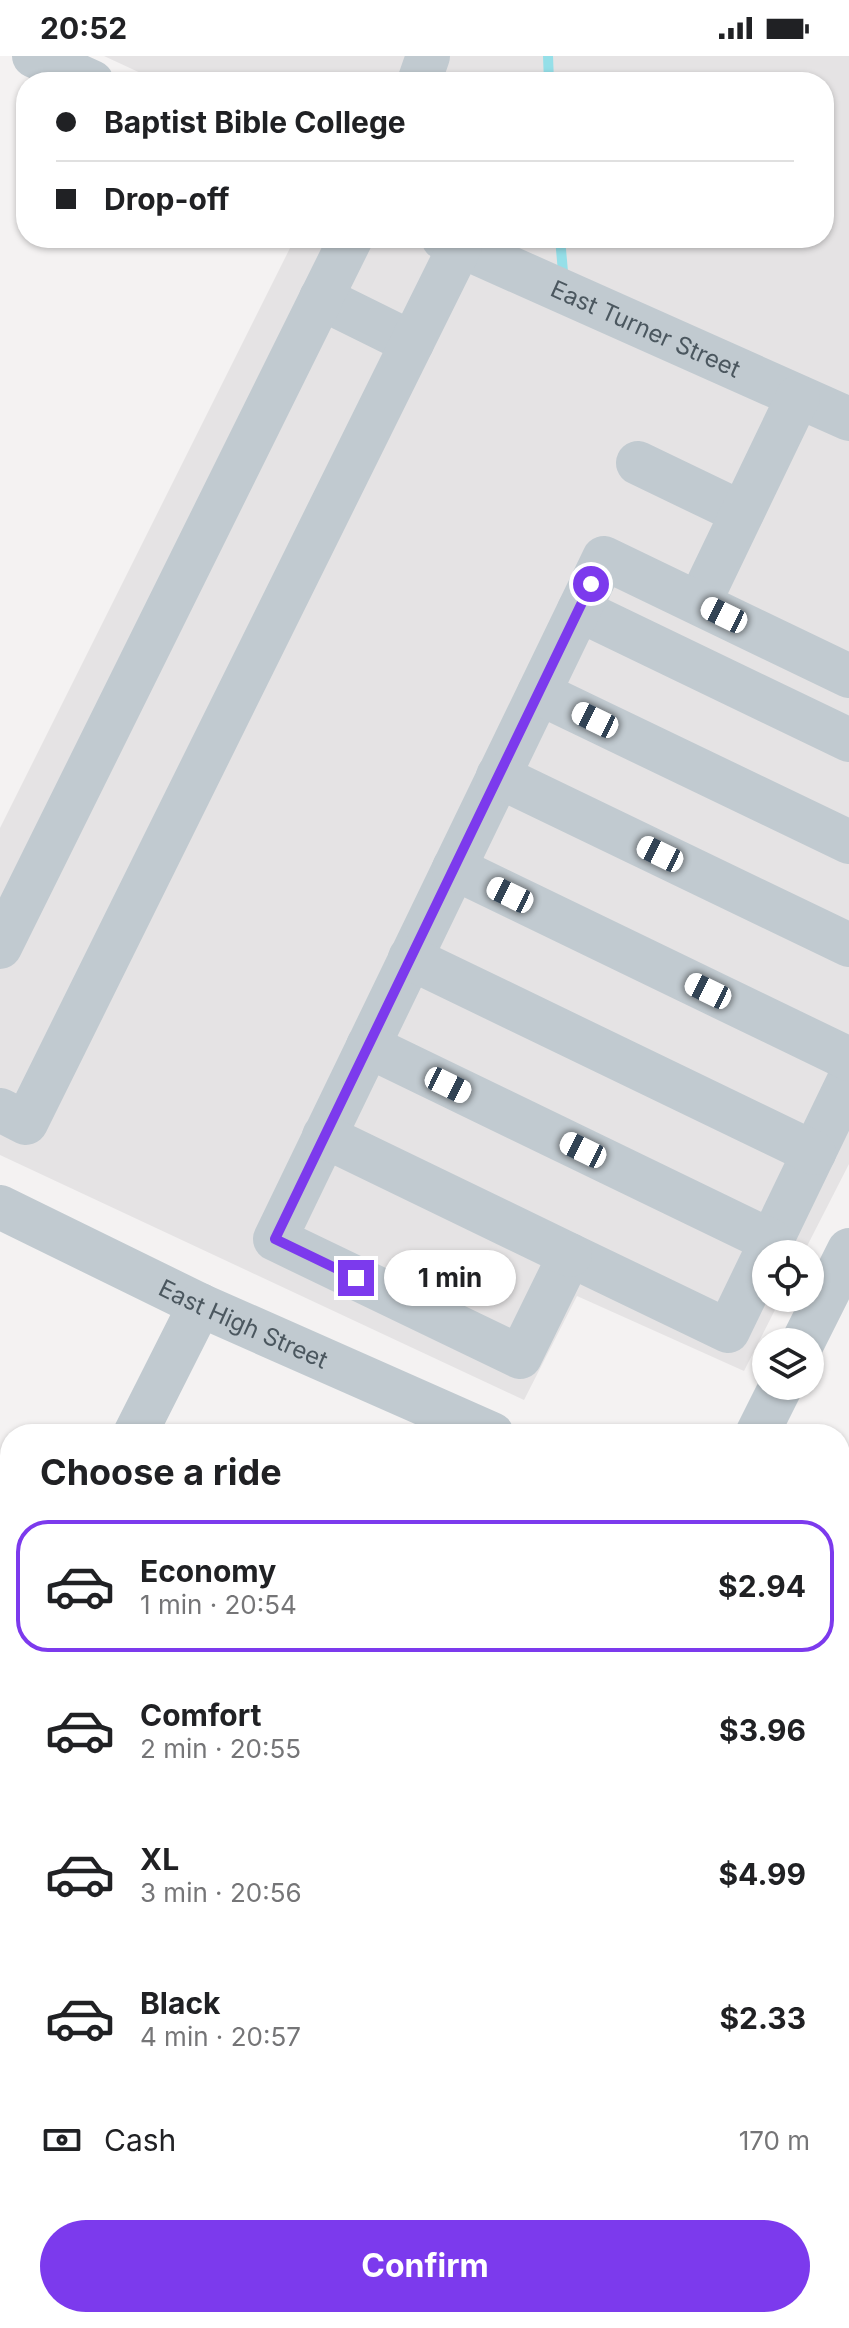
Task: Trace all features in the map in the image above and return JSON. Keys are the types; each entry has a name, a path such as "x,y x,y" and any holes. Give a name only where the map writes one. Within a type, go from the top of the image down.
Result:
{"street":[{"path":"34,56 70,72"},
{"path":"0,947 346,248"},
{"path":"0,1110 26,1123 412,343 449,248"},
{"name":"East Turner Street","path":"464,248 849,419"},
{"path":"321,298 412,343"},
{"path":"699,603 798,397"},
{"path":"638,463 742,513"},
{"path":"570,1255 520,1357 275,1239 604,558 849,676"},
{"path":"579,610 849,740"},
{"path":"539,693 849,842"},
{"path":"498,776 849,945"},
{"path":"454,868 849,1059"},
{"path":"410,958 814,1153"},
{"path":"368,1046 769,1240"},
{"path":"771,1240 849,1080"},
{"path":"324,1136 728,1331 752,1281"},
{"name":"East High Street","path":"0,1207 200,1305 469,1424"},
{"path":"812,1328 843,1277"},
{"path":"140,1424 200,1305"},
{"path":"762,1424 774,1400"}],"shaded area":[{"path":"104,56 849,56 849,1164 810,1240 752,1240 752,1312 774,1312 766,1328 752,1328 752,1355 744,1371 577,1296 524,1400 0,1155 0,828 290,248 834,248 834,72 138,72"}],"waterway":[{"path":"548,56 549,72"},
{"path":"561,248 563,272"}],"route":[{"path":"356,1278 275,1239 591,584"}]}
